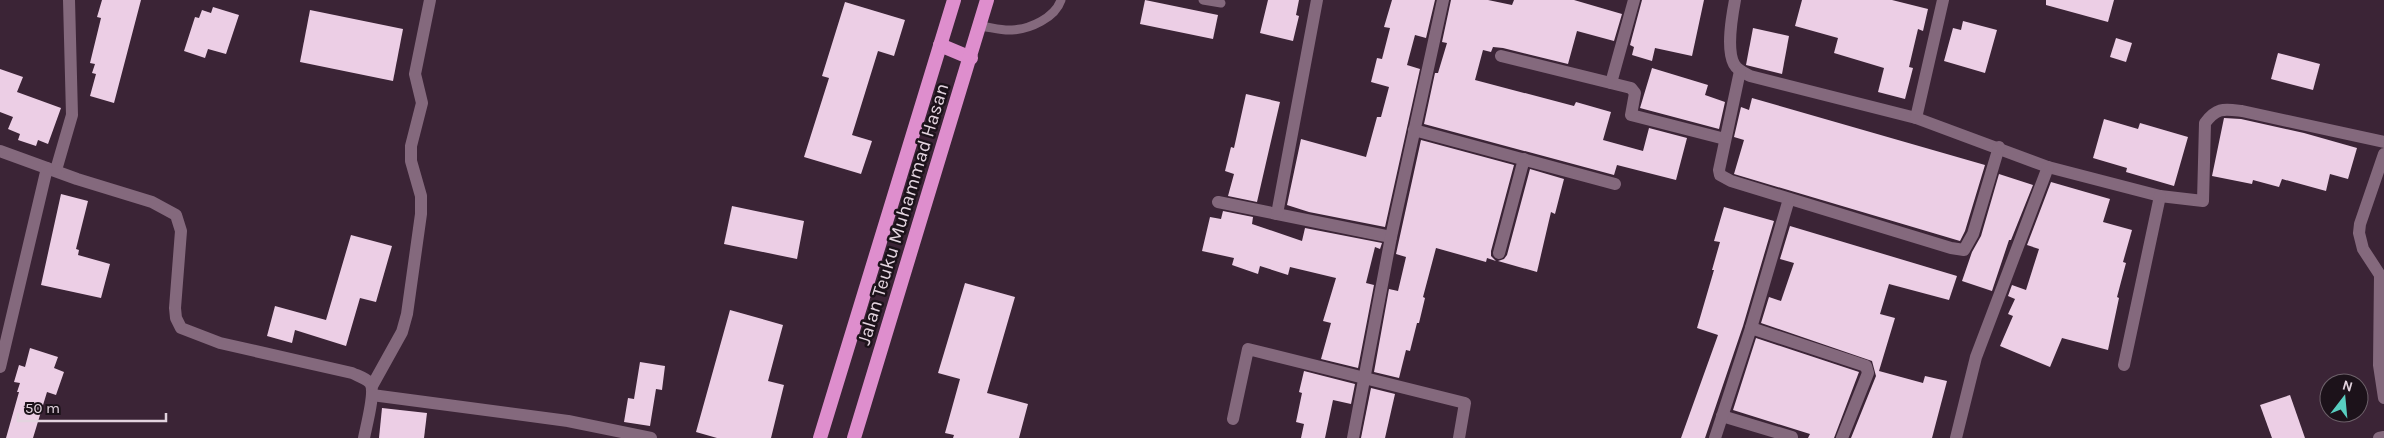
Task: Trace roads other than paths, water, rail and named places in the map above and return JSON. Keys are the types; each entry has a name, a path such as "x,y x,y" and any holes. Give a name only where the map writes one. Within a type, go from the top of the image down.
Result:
{"highway":[{"name":"Jalan Teuku Muhammad Hasan","path":"820,438 954,0"},
{"name":"Jalan Teuku Muhammad Hasan","path":"854,438 971,58 987,0"},
{"path":"940,45 971,58"}],"street":[{"path":"0,367 52,169 72,115 69,0"},
{"path":"364,438 372,391 402,332 409,305 421,214 420,196 411,161 411,146 422,103 415,74 430,0"},
{"path":"1277,214 1317,0"},
{"path":"1353,438 1391,236 1443,0"},
{"path":"1611,83 1634,0"},
{"path":"1735,0 1732,18 1732,55 1734,63 1740,71 1750,76 1916,118 1999,147 2048,167 2160,196 2203,201 2205,123 2212,113 2224,109 2242,111 2384,142"},
{"path":"1916,118 1943,0"},
{"path":"1501,56 1611,83 1635,91 1631,115 1726,139"},
{"path":"1740,71 1720,175 1731,182 1951,248 1964,250 1973,234 1999,147"},
{"path":"1414,130 1615,184"},
{"path":"0,151 78,179 152,202 176,216 181,231 175,308 176,318 181,328 220,342 352,373 368,380 372,391"},
{"path":"2384,154 2360,224 2363,249 2380,275 2384,398"},
{"path":"1499,253 1524,159"},
{"path":"1956,438 1976,357 2048,167"},
{"path":"2124,365 2160,196"},
{"path":"1715,438 1751,328 1789,199"},
{"path":"1218,202 1391,236"},
{"path":"1751,328 1866,366 1868,372 1842,438"},
{"path":"1233,419 1248,349 1465,403 1459,438"},
{"path":"372,391 568,421 651,438"},
{"path":"1722,416 1792,437"},
{"path":"2379,438 2384,436"}],"lane":[{"path":"980,26 1011,30 1033,25 1054,11 1061,0"},
{"path":"1203,0 1220,3"}]}
